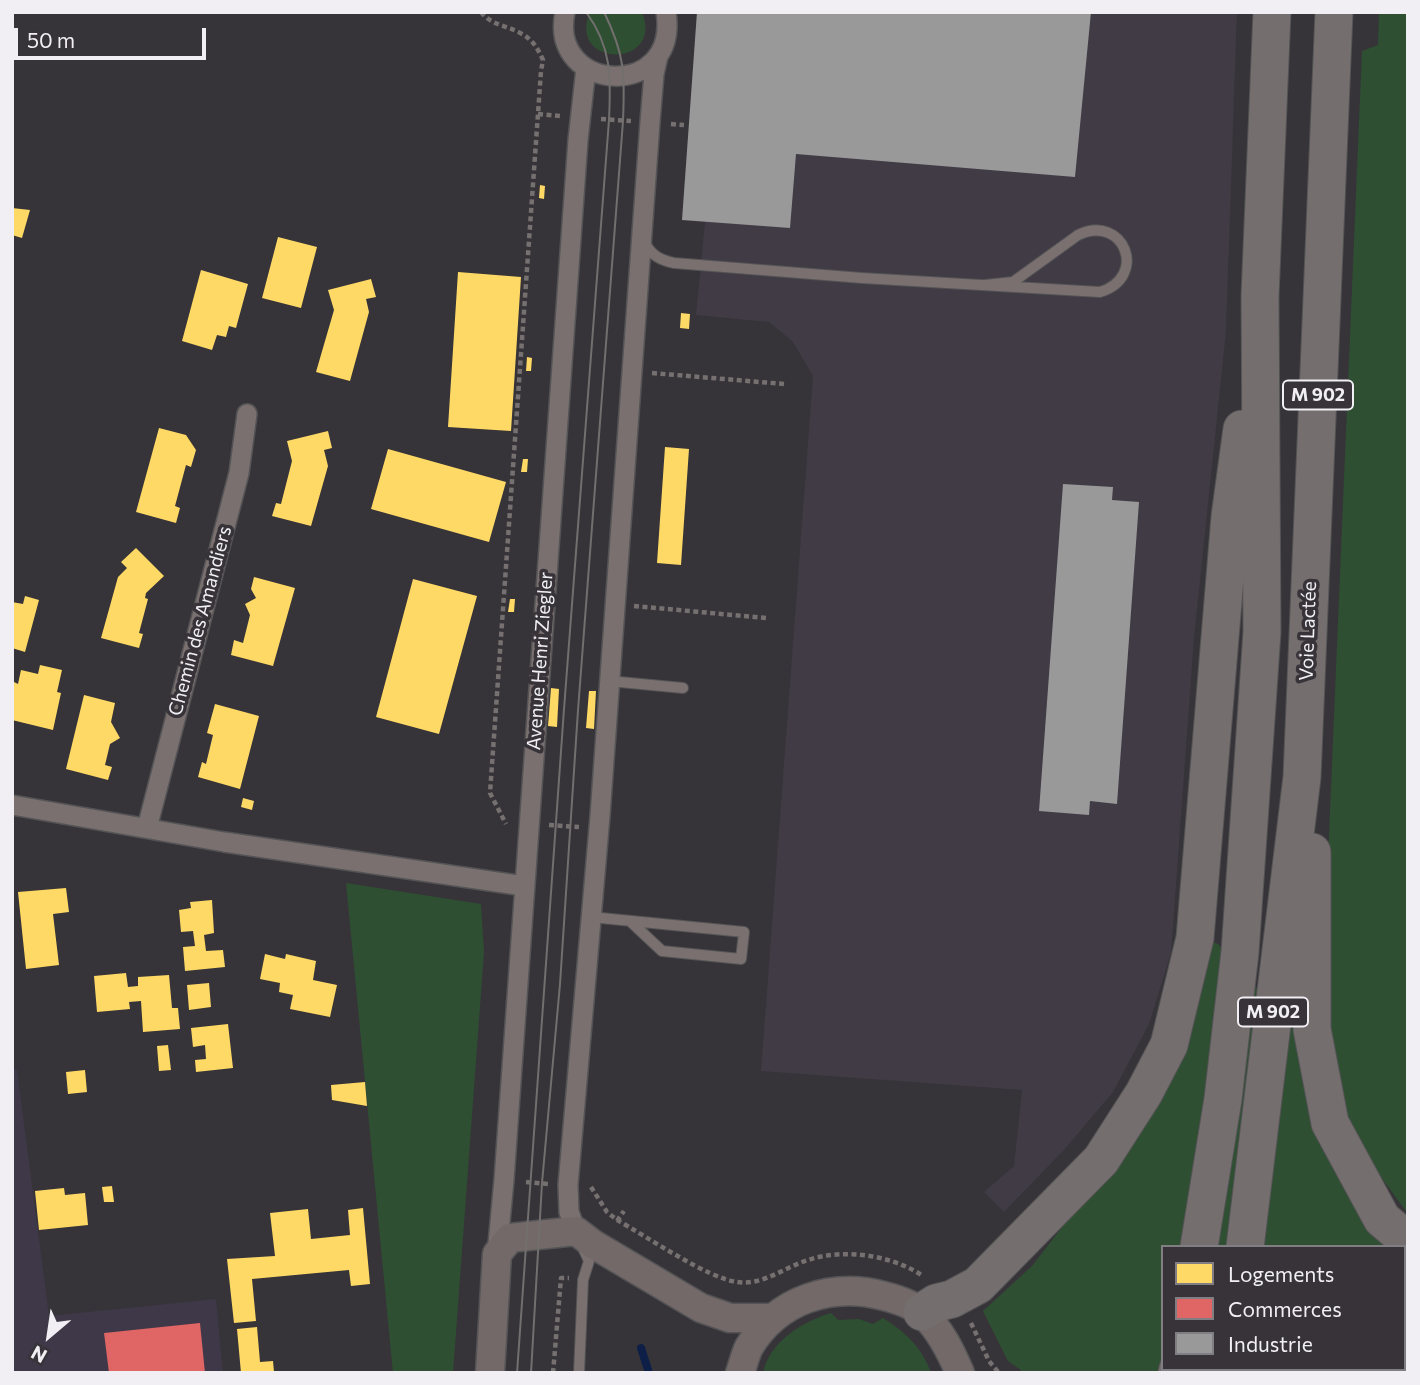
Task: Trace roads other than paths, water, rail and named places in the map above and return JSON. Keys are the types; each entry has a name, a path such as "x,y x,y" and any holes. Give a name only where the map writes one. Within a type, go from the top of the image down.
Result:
{"highway":[{"name":"M 902","path":"1199,1245 1223,1099 1240,952 1262,632 1260,296 1272,12"},
{"name":"Voie Lactée","path":"1245,1245 1302,777 1334,12"},
{"path":"924,1296 936,1303 952,1300 978,1285 1101,1160 1144,1093 1169,1045 1195,938 1230,517 1260,296"},
{"path":"1302,777 1312,843 1312,1029 1330,1123 1382,1219 1408,1241"}],"street":[{"path":"565,12 565,40 573,56 598,75 625,77 650,65 658,56 666,42 666,12"},
{"path":"658,56 650,122 598,828 568,1185 569,1212 576,1231 593,1244 701,1308 730,1318 773,1318"},
{"name":"Avenue Henri Ziegler","path":"497,1254 580,117 586,68"},
{"name":"Chemin des Amandiers","path":"147,828 239,473 247,414"},
{"path":"12,805 224,842 524,886"},
{"path":"490,1373 497,1254 510,1238 576,1231"},
{"path":"740,1373 749,1348 773,1318 800,1301 831,1291 863,1290 894,1299 924,1296 960,1373"}],"lane":[{"path":"643,236 649,251 657,257 674,262 862,278 1100,292 1119,283 1125,274 1127,254 1123,244 1108,232 1088,230 1013,282 985,285"},
{"path":"609,681 683,688"},
{"path":"591,917 744,932 741,959 662,951 630,921"},
{"path":"576,1231 589,1261 583,1280 579,1373"}],"waterway":[{"path":"641,1348 649,1373"}],"tram line":[{"path":"517,1373 609,120 608,63 601,38 586,12"},
{"path":"531,1373 542,1183 560,984 623,121 624,90 620,53 604,12"}]}
